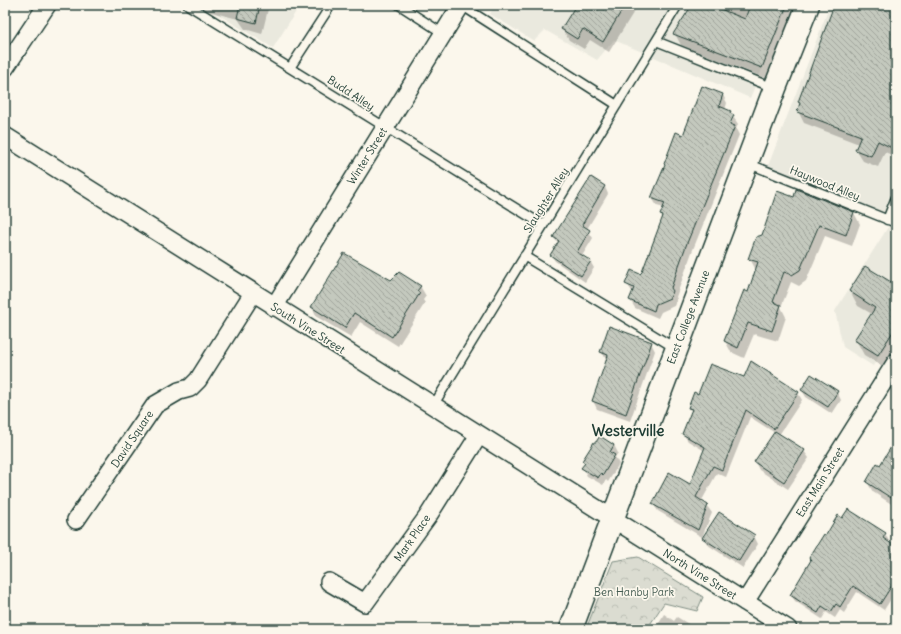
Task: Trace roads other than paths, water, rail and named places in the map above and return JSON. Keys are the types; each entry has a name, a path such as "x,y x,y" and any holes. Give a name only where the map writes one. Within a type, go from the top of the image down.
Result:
{"street":[{"path":"5,68 47,5"},
{"name":"Winter Street","path":"274,307 461,5"},
{"name":"East College Avenue","path":"571,629 774,88 808,5"},
{"name":"South Vine Street","path":"5,136 274,307 612,518"},
{"name":"David Square","path":"76,520 155,405 179,391 190,388 198,380 253,293"},
{"name":"East Main Street","path":"745,602 896,362"},
{"name":"Mark Place","path":"329,582 365,603 428,516 479,435"},
{"name":"North Vine Street","path":"612,518 788,629"}],"lane":[{"name":"Budd Alley","path":"188,5 384,128 543,225"},
{"path":"290,68 331,5"},
{"path":"399,5 444,34"},
{"path":"461,5 617,105"},
{"name":"Slaughter Alley","path":"433,406 678,5"},
{"path":"656,41 774,88"},
{"name":"Haywood Alley","path":"746,163 896,223"},
{"path":"887,220 896,197"},
{"path":"524,256 676,348"}],"district":[{"name":"Westerville","path":"628,431"}],"park label":[{"name":"Ben Hanby Park","path":"634,592"}]}
